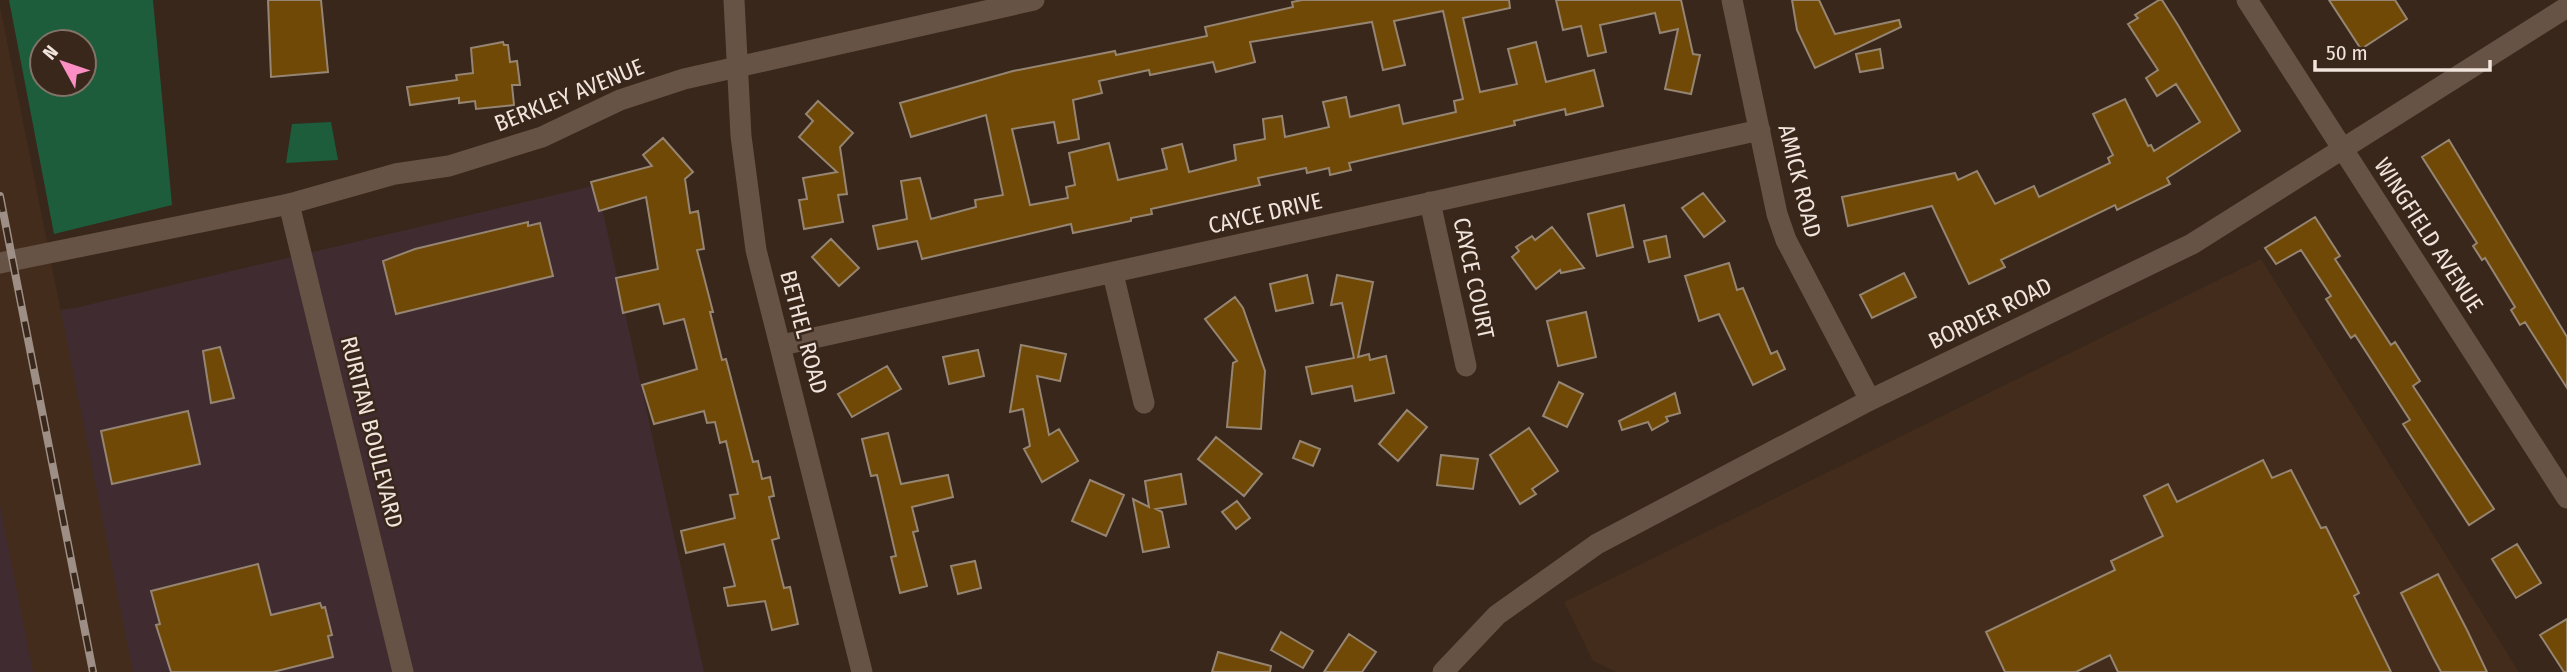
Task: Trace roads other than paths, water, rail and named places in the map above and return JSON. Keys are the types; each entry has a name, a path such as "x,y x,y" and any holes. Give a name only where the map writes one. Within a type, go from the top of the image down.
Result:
{"street":[{"name":"BETHEL ROAD","path":"734,0 747,193 756,250 862,672"},
{"name":"BERKLEY AVENUE","path":"0,263 289,204 395,174 449,166 519,146 620,100 738,65 1034,0"},
{"name":"AMICK ROAD","path":"1732,0 1777,214 1786,240 1870,400"},
{"name":"WINGFIELD AVENUE","path":"2246,0 2567,498"},
{"name":"BORDER ROAD","path":"1443,672 1497,615 1597,544 1870,400 2192,244 2567,7"},
{"name":"CAYCE DRIVE","path":"782,345 1760,130"},
{"name":"CAYCE COURT","path":"1430,202 1466,366"},
{"name":"RURITAN BOULEVARD","path":"289,204 403,672"},
{"path":"1113,274 1144,403"}],"railway":[{"path":"0,196 93,672"}]}
